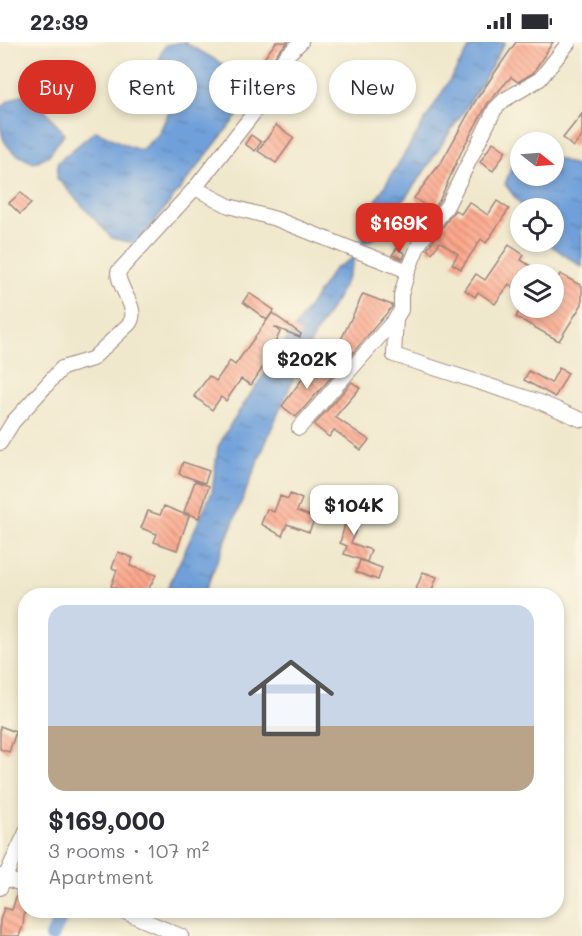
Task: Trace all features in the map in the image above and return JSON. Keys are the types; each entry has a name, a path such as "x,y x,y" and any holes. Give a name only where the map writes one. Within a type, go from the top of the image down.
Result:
{"street":[{"path":"0,443 13,422 62,368 92,359 133,319 133,311 118,282 118,272 195,188 253,114 284,58 301,42"},
{"path":"299,428 401,310 401,295 419,244 447,206 495,109 504,100 540,80 569,42"},
{"path":"195,188 229,206 276,219 408,271"},
{"path":"396,318 394,355 540,402 582,420"},
{"path":"18,848 2,881 18,884"},
{"path":"139,918 181,936"}],"water":[{"path":"184,42 216,60 209,60 209,114 239,114 137,244 112,238 57,178 58,162 95,131 141,150 158,135 168,114 197,114 197,60 159,60 165,45"},
{"path":"473,42 505,42 482,83 423,173 377,237 364,243 359,228"},
{"path":"18,96 18,114 49,114 64,134 49,155 34,163 16,153 6,143 1,129 0,109 8,101"},
{"path":"564,161 582,169 582,267 560,252 564,252 564,198 516,198 505,184 510,170 510,186 564,186"},
{"path":"355,257 344,284 307,349 288,391 206,588 168,588 212,492 218,447 232,422 334,269"}],"building":[{"path":"276,42 288,42 273,60 263,60"},
{"path":"516,42 553,42 533,73 518,82 511,77 488,103 463,148 439,201 417,232 409,227 423,204 414,198 442,161 476,100"},
{"path":"582,114 582,137 573,147 564,137"},
{"path":"276,125 294,138 276,163 258,151"},
{"path":"251,135 261,142 255,151 245,144"},
{"path":"493,142 506,151 493,171 480,162"},
{"path":"21,192 31,204 20,214 9,203"},
{"path":"497,201 509,209 486,243 481,239 461,269 452,264 458,254 440,242 432,253 427,249 455,210 461,214 469,202 488,215"},
{"path":"509,245 510,252 520,252 524,255 521,260 527,264 510,264 510,285 495,304 478,292 475,297 465,290 476,274 485,280"},
{"path":"397,248 405,254 403,259 392,255"},
{"path":"564,276 582,286 582,304 559,341 518,318 564,318"},
{"path":"249,293 274,310 267,320 243,302"},
{"path":"363,294 392,305 392,307 351,355 336,350"},
{"path":"272,313 301,334 300,337 274,327 280,332 274,345 277,347 251,385 241,379 226,401 221,397 212,410 194,396 209,376 216,381 230,361 235,365"},
{"path":"320,363 334,374 296,417 282,406 306,374 310,377"},
{"path":"559,368 568,373 555,397 524,380 529,371 551,383"},
{"path":"352,382 360,388 335,417 369,440 361,450 334,430 329,437 314,425"},
{"path":"183,462 209,471 205,483 179,474"},
{"path":"195,481 209,486 199,518 184,512"},
{"path":"290,494 302,499 297,511 315,518 309,532 287,524 282,536 261,524 267,509 274,512 280,496 288,499"},
{"path":"350,505 363,510 351,543 371,550 367,562 344,554 347,546 340,543"},
{"path":"164,506 189,516 177,550 154,542 157,534 141,528 148,511 160,515"},
{"path":"118,552 133,558 130,566 156,575 149,588 116,588 111,586 117,570 112,568"},
{"path":"360,560 382,568 378,580 356,572"},
{"path":"423,572 437,577 433,588 416,588"},
{"path":"0,726 16,732 9,752 0,749"},
{"path":"18,894 18,918 24,918 19,936 0,936 0,920 4,908 12,910"}],"waterway":[{"path":"52,936 61,918"}]}
